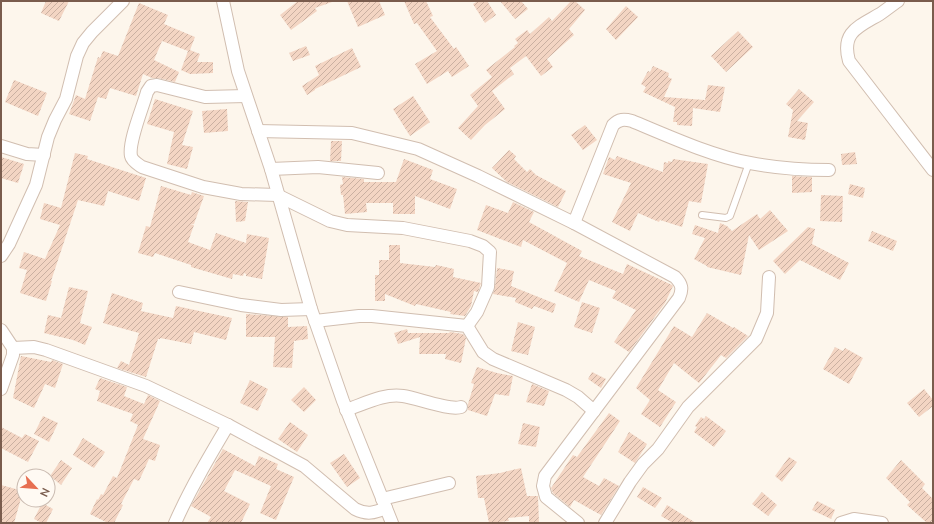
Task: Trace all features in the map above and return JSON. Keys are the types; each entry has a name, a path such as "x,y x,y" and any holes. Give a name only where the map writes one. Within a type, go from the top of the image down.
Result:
{"street":[{"path":"1,256 9,244 36,185 50,132 66,99 77,56 83,43 123,1"},
{"path":"223,1 238,71 271,169 277,195 311,309 346,410 392,523"},
{"path":"898,1 852,31 847,42 846,51 849,61 933,170"},
{"path":"246,96 205,97 157,85 151,86 147,92 131,144 131,157 134,162 142,167 203,187 241,194 277,195 308,211 335,222 347,225 403,228 470,241 483,246 490,252 488,287 478,312 467,326"},
{"path":"574,223 614,125 617,121 632,121 712,152 748,163 783,168 829,170"},
{"path":"258,131 352,133 418,149 478,176 574,223 675,277 680,282 682,291 679,298 545,476 543,486 546,497 578,523"},
{"path":"1,146 27,154 44,154"},
{"path":"271,169 318,167 378,172"},
{"path":"605,523 630,482 658,449 688,407 756,339 767,313 769,277"},
{"path":"179,292 241,305 281,310 311,309"},
{"path":"316,321 372,316 467,326"},
{"path":"467,326 483,352 493,359 566,390 578,397 594,411"},
{"path":"1,330 13,348 13,354 1,389"},
{"path":"13,348 34,347 146,386 228,425 304,466 355,509 362,513 373,514 384,503 449,483"},
{"path":"346,410 388,396 409,397 456,409 460,407"},
{"path":"176,523 184,502 228,425"},
{"path":"841,523 854,519 882,523"}],"lane":[{"path":"702,215 726,218 730,216 748,163"}],"building":[{"path":"46,1 69,1 59,21 41,13"},
{"path":"298,1 332,2 315,8 317,11 291,30 280,15"},
{"path":"347,1 379,1 385,15 358,27"},
{"path":"404,1 426,1 433,16 430,17 454,49 456,47 469,66 452,77 448,71 427,84 415,64 437,51 417,23 414,24"},
{"path":"478,1 487,1 496,15 485,23 473,4"},
{"path":"500,1 521,1 528,9 515,19"},
{"path":"571,1 575,1 585,10 569,29 574,35 547,59 553,67 541,76 526,56 510,68 514,74 492,91 505,109 485,125 471,140 458,128 478,106 470,95 492,77 486,70 515,47 514,46 518,43 515,39 527,30 530,34 549,17 552,21"},
{"path":"139,3 168,15 164,24 195,37 190,50 200,54 197,62 213,62 213,73 190,74 181,70 188,51 162,41 154,60 179,72 175,82 152,78 143,74 136,96 110,88 106,99 98,97 90,121 69,114 76,95 85,99 98,57 100,58 103,51 118,56"},
{"path":"626,6 638,17 616,40 606,29"},
{"path":"738,31 753,47 726,72 711,56"},
{"path":"306,46 310,55 293,61 289,53"},
{"path":"352,48 361,67 315,89 307,95 302,86 319,75 315,66"},
{"path":"653,66 669,73 668,77 672,79 664,97 705,100 708,85 725,87 720,112 693,108 692,126 677,125 677,122 673,122 675,107 643,92 646,87 641,84 648,71 650,72"},
{"path":"14,80 47,93 38,116 5,102"},
{"path":"799,89 814,102 797,121 808,123 805,140 788,137 793,110 786,104"},
{"path":"413,96 430,122 410,136 393,109"},
{"path":"155,99 193,111 182,145 193,147 187,169 167,164 174,132 147,124"},
{"path":"227,109 228,131 204,133 202,111"},
{"path":"585,125 597,140 583,150 571,135"},
{"path":"331,141 342,141 341,161 330,161"},
{"path":"509,150 516,156 514,159 527,172 530,169 536,175 566,191 558,207 507,182 492,168"},
{"path":"855,152 857,164 842,165 841,154"},
{"path":"75,153 88,156 87,159 146,178 139,201 108,191 104,206 78,200 51,281 46,301 20,293 27,270 19,268 24,252 45,259 60,225 40,219 44,203 61,208"},
{"path":"617,156 663,172 664,162 672,162 673,159 708,164 701,203 689,201 682,227 660,220 659,222 638,213 630,231 612,222 631,183 603,174 609,157 615,160"},
{"path":"1,157 24,164 18,183 1,178"},
{"path":"404,159 433,170 430,179 457,189 450,209 415,196 415,214 393,214 393,203 366,203 367,212 345,214 343,195 341,195 340,185 343,184 342,177 364,179 364,182 396,182"},
{"path":"792,176 812,177 812,192 792,193"},
{"path":"850,184 865,188 863,198 848,194"},
{"path":"161,186 191,195 192,192 204,196 194,224 190,224 194,225 188,242 210,250 216,233 246,243 247,234 269,238 262,279 246,276 244,273 243,276 233,274 232,279 191,267 191,265 155,253 153,257 138,253 146,226 150,227"},
{"path":"821,195 843,196 842,222 820,221"},
{"path":"235,201 248,202 245,221 236,222"},
{"path":"513,202 534,212 529,222 582,251 579,256 623,274 627,264 673,286 665,303 629,352 614,342 636,310 612,298 616,291 589,280 579,302 554,291 567,263 523,240 521,247 477,230 486,205 508,213"},
{"path":"770,210 788,231 759,250 749,235 741,275 707,267 694,259 705,238 692,234 695,225 718,233 720,223 727,226 732,231 757,214 760,219"},
{"path":"808,227 815,229 812,244 849,263 840,280 800,260 785,274 773,261"},
{"path":"872,231 897,241 893,251 868,241"},
{"path":"389,245 400,245 400,263 435,267 436,265 454,269 453,277 481,283 478,292 474,291 471,306 465,316 450,314 451,312 416,304 415,306 385,294 385,301 375,301 375,275 379,275 379,260 389,260"},
{"path":"497,268 514,271 511,286 556,304 553,313 534,306 532,309 515,302 516,298 493,294"},
{"path":"69,287 88,291 80,323 92,327 85,345 73,340 44,333 48,315 61,318"},
{"path":"112,293 143,303 141,311 173,318 176,306 232,318 226,340 194,332 191,344 160,338 158,339 146,377 117,368 121,361 129,365 139,333 103,323"},
{"path":"582,302 600,308 592,333 574,327"},
{"path":"707,313 748,336 726,358 721,355 699,383 674,363 658,390 676,402 660,427 641,414 650,400 636,388 674,326 692,337"},
{"path":"246,314 288,317 288,327 307,326 308,339 294,341 292,368 273,367 275,337 246,337"},
{"path":"518,322 535,327 528,355 511,351"},
{"path":"407,329 408,333 450,332 463,334 466,338 461,363 445,359 446,354 419,354 420,337 398,344 394,333"},
{"path":"835,347 843,351 845,348 863,358 849,384 823,369"},
{"path":"21,356 51,362 52,360 63,364 55,388 45,384 34,408 13,398"},
{"path":"477,367 513,376 509,396 495,394 487,416 468,410 468,404 474,384 471,383"},
{"path":"592,372 606,379 601,388 588,379"},
{"path":"100,378 127,387 124,396 144,404 148,395 160,401 143,439 160,445 155,461 149,459 139,481 134,479 121,504 123,505 114,523 108,523 90,514 97,499 98,500 101,494 103,495 113,476 117,478 138,425 130,421 133,414 97,401 100,391 95,389"},
{"path":"250,380 268,389 258,411 240,403"},
{"path":"532,384 549,391 544,406 526,402"},
{"path":"304,387 316,400 304,412 291,400"},
{"path":"924,389 933,400 933,406 919,417 907,403"},
{"path":"609,413 620,421 583,477 599,486 604,478 619,486 601,515 574,500 570,507 553,493 551,488 573,455 577,457"},
{"path":"43,416 58,423 49,442 34,434"},
{"path":"706,416 726,431 714,447 694,432 697,427 695,426 701,417 704,419"},
{"path":"290,422 308,435 297,452 278,439"},
{"path":"523,423 540,427 536,447 518,444"},
{"path":"1,427 22,438 25,434 39,441 28,462 1,448"},
{"path":"629,432 647,444 635,463 618,452"},
{"path":"83,438 105,452 94,468 73,455"},
{"path":"223,449 255,466 259,456 278,464 276,469 294,477 276,520 260,513 271,486 235,470 224,491 250,504 241,523 207,523 211,517 191,506"},
{"path":"344,454 360,478 347,487 330,463"},
{"path":"789,457 797,462 782,482 775,476"},
{"path":"61,460 72,468 61,485 56,481 56,468"},
{"path":"901,460 925,484 922,488 933,499 933,523 927,523 907,505 910,502 886,478"},
{"path":"521,468 527,496 538,496 539,523 529,523 529,516 508,518 509,521 489,523 484,498 478,498 476,476 500,473"},
{"path":"1,485 16,489 16,508 18,508 14,523 1,523"},
{"path":"643,487 662,498 655,508 637,497"},
{"path":"762,492 777,505 768,516 752,504"},
{"path":"817,501 835,510 831,519 812,510"},
{"path":"667,505 696,523 673,523 661,516"},
{"path":"40,508 53,509 46,523 42,523 34,519"}]}
